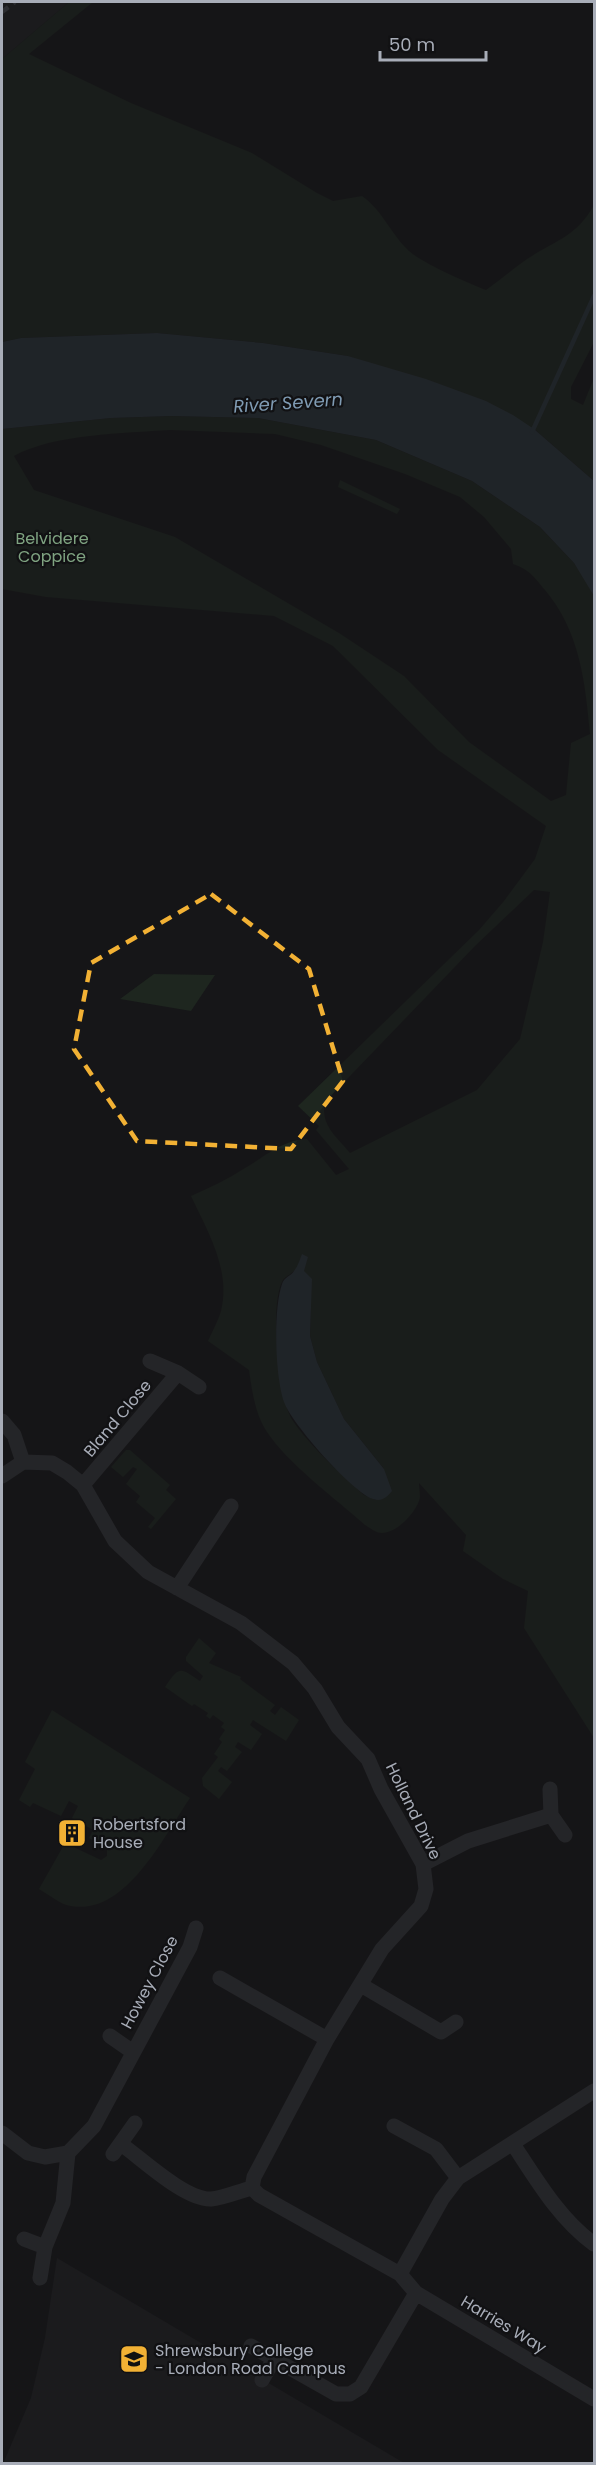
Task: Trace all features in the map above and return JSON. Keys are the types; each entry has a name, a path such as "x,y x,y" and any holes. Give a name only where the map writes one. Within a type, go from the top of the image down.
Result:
{"street":[{"name":"Bland Close","path":"150,1361 178,1373 199,1387"},
{"name":"Bland Close","path":"83,1485 178,1373"},
{"path":"2,1421 14,1435 23,1462 2,1476"},
{"name":"Holland Drive","path":"23,1462 52,1462 83,1485 115,1541 148,1572 223,1612 260,1636 303,1674 338,1727 368,1759 381,1789 423,1863 426,1889 421,1906 382,1949 362,1985 327,2038 254,2177 252,2188"},
{"path":"177,1588 231,1506"},
{"path":"550,1789 551,1815 565,1835"},
{"path":"423,1863 468,1842 551,1815"},
{"name":"Howey Close","path":"68,2153 94,2126 190,1947 196,1928"},
{"path":"220,1978 327,2038"},
{"path":"362,1985 441,2032 456,2022"},
{"name":"Howey Close","path":"110,2036 133,2052"},
{"path":"135,2123 117,2149 180,2187 197,2196 211,2199 252,2188 259,2195 400,2274 442,2199 458,2178 594,2091"},
{"path":"394,2126 436,2149 458,2178"},
{"path":"2,2133 28,2153 45,2157 68,2153 63,2203 45,2247 40,2278"},
{"path":"513,2144 532,2174 577,2232 594,2244"},
{"path":"24,2239 45,2247"},
{"name":"Harries Way","path":"400,2274 416,2292 594,2399"},
{"path":"251,2346 336,2394 350,2394 361,2387 416,2292"},
{"path":"262,2380 274,2359"}],"highlighted area":[{"path":"211,894 309,969 343,1081 291,1149 137,1141 74,1049 91,963"}],"shaded area":[{"path":"2,2 69,2 2,59"},
{"name":"Shrewsbury College - London Road Campus","path":"57,2258 404,2463 3,2464 31,2398 45,2338"}],"green space":[{"path":"69,2 93,2 29,54 131,103 252,153 333,201 362,196 375,208 413,254 444,272 486,290 527,259 573,231 594,205 594,342 571,387 571,399 583,405 594,378 594,481 534,429 348,356 263,343 157,333 21,338 2,342 2,59"},
{"name":"Belvidere Coppice","path":"171,416 258,418 376,440 472,481 540,527 574,563 594,593 594,1738 524,1628 528,1591 503,1579 463,1551 466,1535 419,1483 420,1497 411,1515 394,1529 388,1532 378,1532 365,1525 313,1480 287,1456 267,1432 255,1402 249,1370 208,1341 221,1311 223,1281 211,1237 191,1196 232,1176 282,1145 298,1140 307,1139 336,1175 349,1169 316,1130 319,1126 298,1106 479,930 535,859 546,826 438,750 333,646 274,616 46,597 2,589 2,429 111,418","holes":["170,430 275,434 321,445 405,474 460,497 484,517 511,549 513,564 531,574 557,606 579,658 590,734 571,743 566,795 551,801 469,742 404,676 339,633 175,537 34,490 14,456 49,443 69,439","534,890 550,892 543,942 520,1039 477,1090 350,1153 327,1124 325,1102 475,946","294,1271 311,1310 310,1336 317,1362 344,1419 384,1469 376,1500 364,1495 327,1460 300,1431 288,1410 280,1373 276,1329 279,1292 283,1280"]},
{"path":"340,480 400,509 397,514 338,487"},
{"path":"154,974 215,975 191,1011 120,999"},
{"path":"126,1450 130,1450 170,1485 166,1490 176,1499 151,1529 148,1527 155,1518 136,1502 140,1496 126,1484 137,1469 133,1467 123,1477 111,1467"},
{"path":"199,1638 216,1653 209,1663 241,1677 240,1679 275,1705 270,1711 275,1715 281,1707 299,1720 286,1741 253,1720 250,1725 262,1734 251,1750 238,1742 235,1747 242,1752 227,1771 221,1767 218,1771 232,1782 219,1799 203,1786 202,1778 218,1757 214,1754 222,1742 219,1739 225,1730 221,1727 224,1723 213,1715 210,1719 206,1716 208,1713 194,1704 192,1706 165,1687 177,1672 181,1671 200,1681 203,1676 186,1661 186,1657"},
{"path":"52,1710 190,1798 141,1870 109,1899 91,1906 67,1905 39,1889 65,1843 101,1860 107,1856 107,1849 89,1838 93,1830 72,1818 78,1806 69,1801 61,1816 33,1803 30,1807 19,1800 35,1769 25,1762"}],"water":[{"name":"River Severn","path":"157,333 263,343 348,356 426,379 486,401 513,415 534,429 594,481 594,596 574,563 540,527 472,481 376,440 258,418 171,416 111,418 2,429 2,342 21,338"},
{"path":"302,1254 308,1257 304,1271 312,1279 310,1336 317,1362 344,1419 384,1469 392,1491 382,1499 376,1500 364,1494 338,1471 298,1425 284,1402 277,1360 277,1310 283,1282 293,1273"}],"waterway":[{"path":"532,432 594,296"}],"railway":[{"path":"2,12 15,2"}],"place":[{"name":"Robertsford House","path":"72,1833"},
{"name":"Shrewsbury College - London Road Campus","path":"134,2359"}]}
